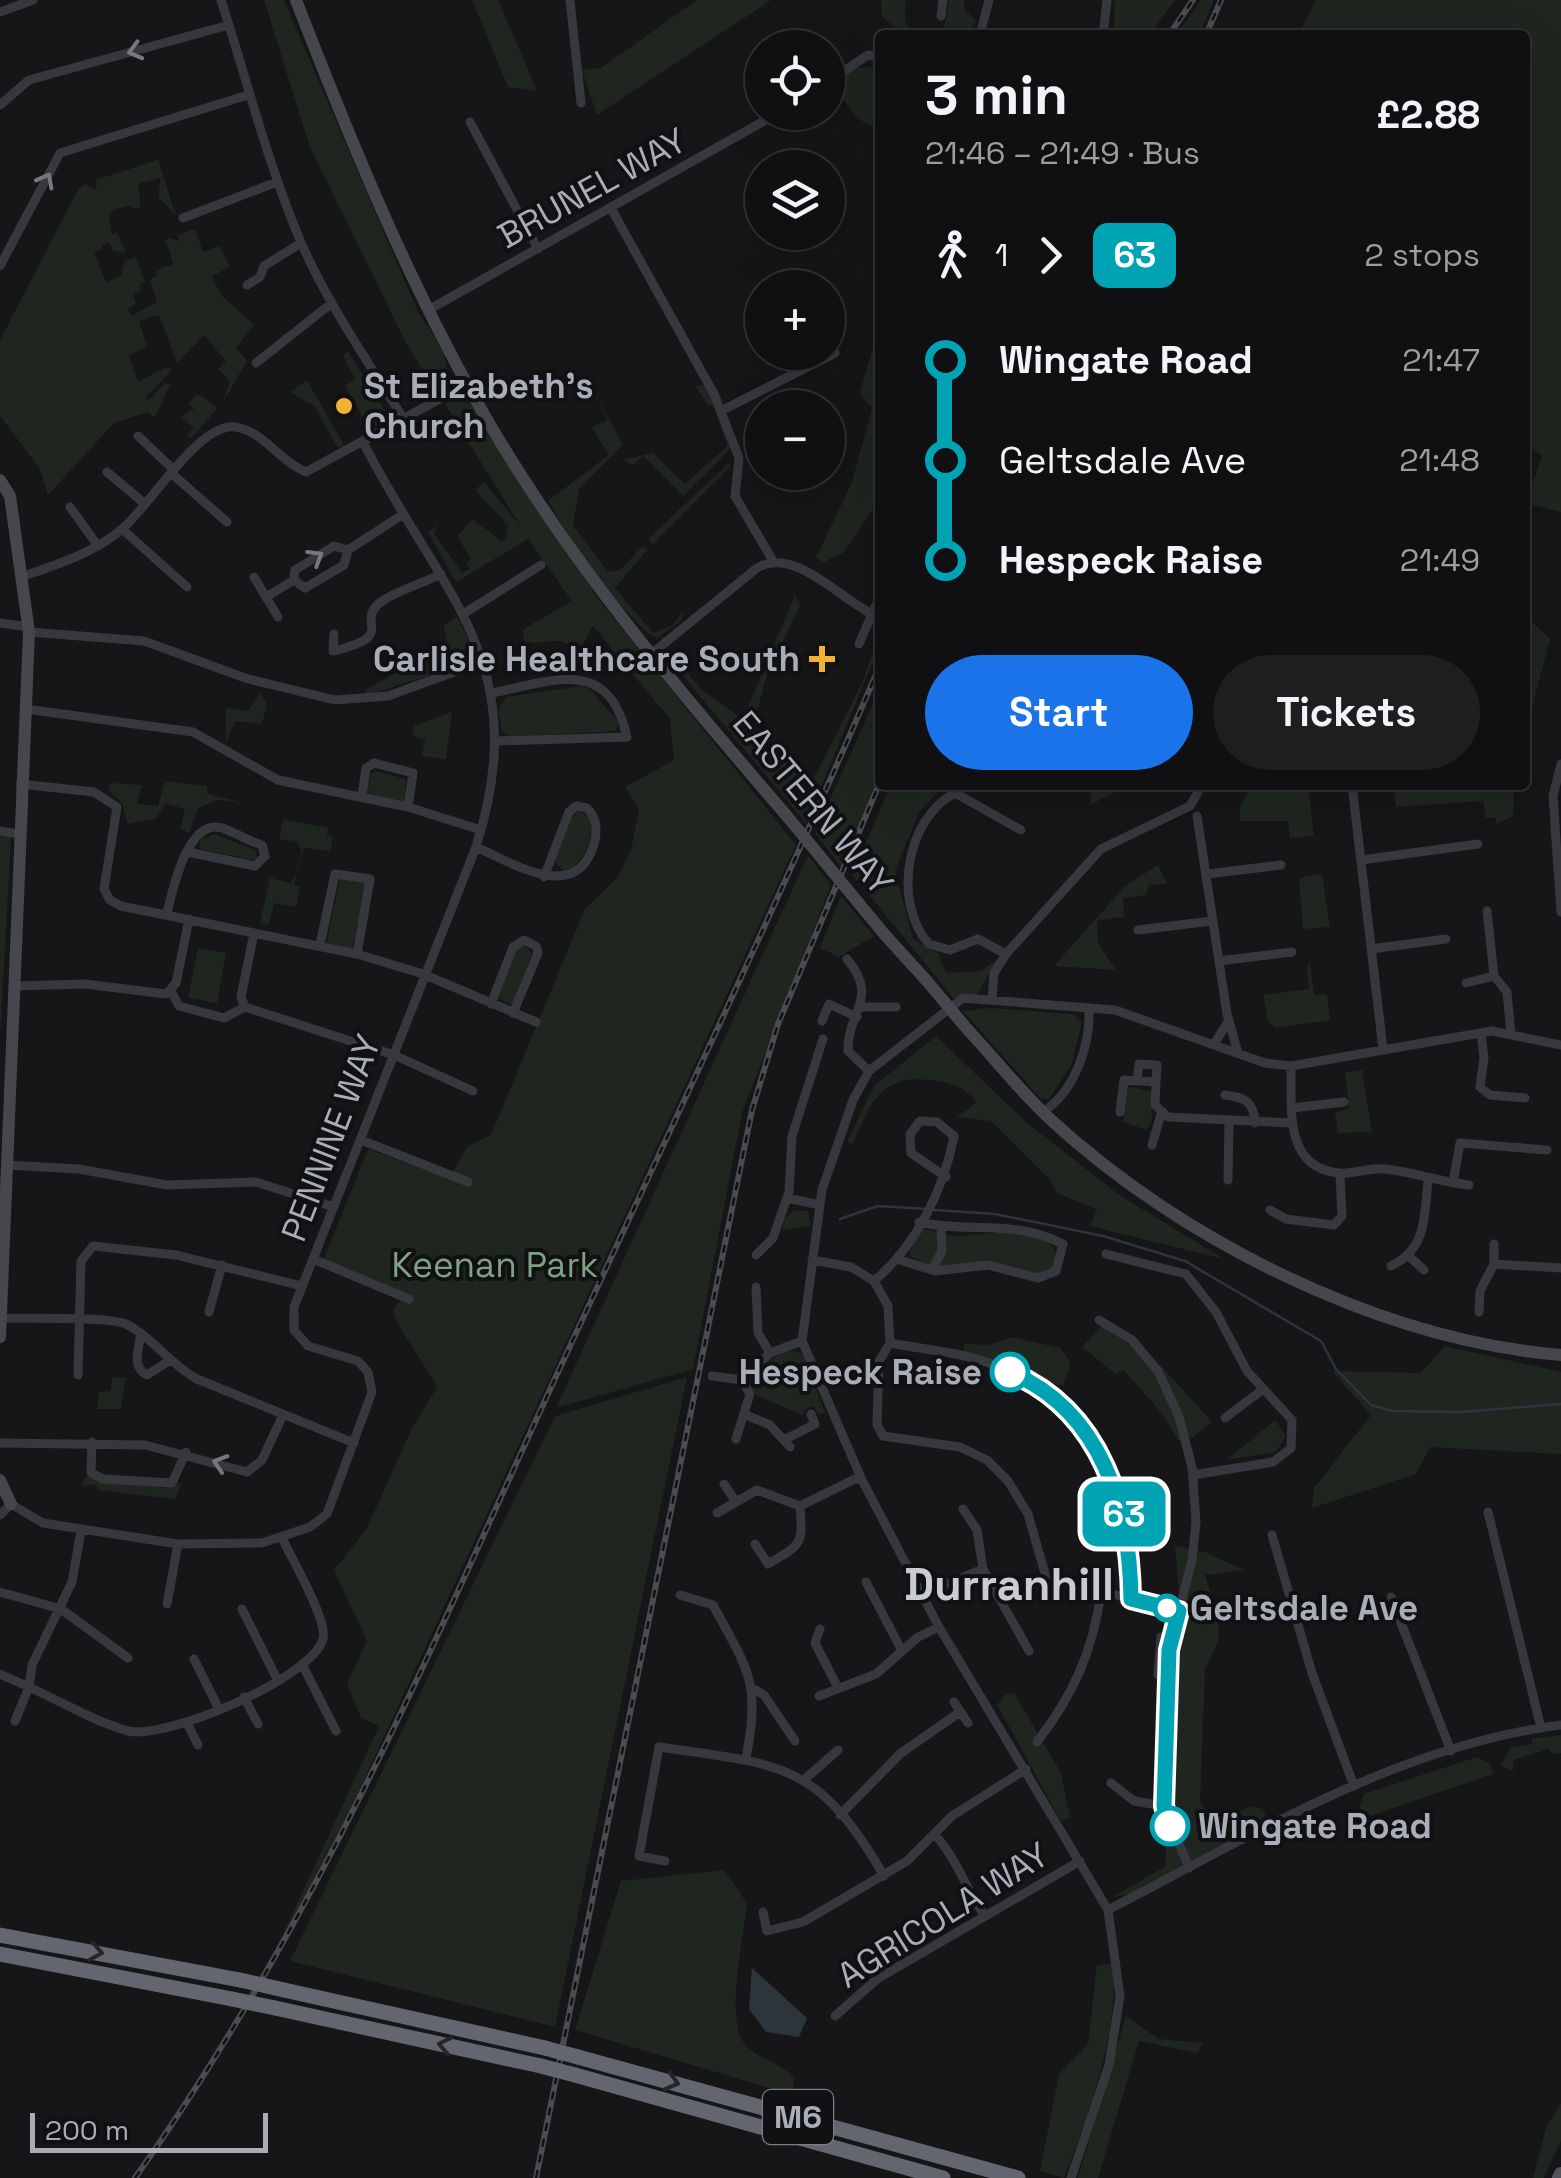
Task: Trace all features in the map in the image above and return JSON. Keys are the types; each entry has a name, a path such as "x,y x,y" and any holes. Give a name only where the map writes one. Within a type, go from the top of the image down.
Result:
{"highway":[{"name":"M6","path":"0,1935 240,1980 545,2048 1018,2178"},
{"name":"M6","path":"0,1954 276,2008 540,2066 943,2178"}],"street":[{"path":"0,12 33,0"},
{"path":"221,0 248,95 301,243 332,303 403,418"},
{"name":"EASTERN WAY","path":"296,0 328,84 430,309 467,384 545,511 650,655 885,935 1043,1112 1169,1211 1253,1264 1346,1302 1420,1324 1530,1352 1561,1355"},
{"path":"570,0 581,103"},
{"path":"941,16 942,0"},
{"path":"981,30 989,0"},
{"path":"1104,30 1107,0"},
{"path":"0,105 8,94 29,80 230,26"},
{"path":"845,71 868,55 875,56"},
{"path":"0,266 60,153 248,95"},
{"path":"470,122 538,249"},
{"name":"BRUNEL WAY","path":"430,309 749,130"},
{"path":"183,218 278,182"},
{"path":"612,210 721,411 739,458 735,496 773,561"},
{"path":"247,285 260,277 264,266 301,243"},
{"path":"256,363 332,303"},
{"path":"721,411 802,370"},
{"path":"24,576 98,546 122,529 203,441 230,426 254,433 306,472 467,384"},
{"path":"138,436 227,522"},
{"name":"PENNINE WAY","path":"12,1504 42,1524 178,1544 283,1540 327,1514 372,1392 368,1372 358,1361 308,1346 294,1330 294,1307 476,847 493,793 496,741 484,660 441,574 402,515 363,442"},
{"path":"107,472 145,504"},
{"path":"0,480 10,496 29,630 0,1337"},
{"path":"70,507 98,546"},
{"path":"294,580 305,588 344,565 348,550 402,515"},
{"path":"122,529 187,587"},
{"path":"266,597 294,580 296,570 334,546 348,550"},
{"path":"650,655 757,568 773,561 794,566 872,614"},
{"path":"463,614 541,565"},
{"path":"334,634 333,651 365,644 372,635 372,616 380,603 441,574"},
{"path":"254,577 278,617"},
{"path":"859,644 875,607"},
{"path":"0,623 29,630 144,641 279,688 335,700 388,696 484,660"},
{"path":"492,694 575,676 592,679 622,715 627,737 496,741"},
{"path":"26,710 193,732 278,780 408,807 481,830"},
{"path":"362,796 366,768 374,763 407,768 413,773 408,807"},
{"path":"1561,764 1552,796 1561,912"},
{"path":"20,784 110,798 118,814 104,888 110,900 121,906 357,954 423,974 536,1022"},
{"path":"992,1000 994,973 1006,954 1100,849 1190,806 1199,790"},
{"path":"1353,790 1383,1049"},
{"path":"1006,954 978,939 950,950 929,944 911,913 907,864 930,820 955,793 1021,830"},
{"path":"476,847 544,877 560,879 588,859 595,842 596,822 587,808 576,806 569,812 544,877"},
{"path":"1197,816 1218,961 1238,1053"},
{"path":"167,913 179,866 194,838 209,827 224,828 262,845 265,856 256,866 188,852"},
{"path":"0,832 18,834"},
{"path":"1361,860 1478,844"},
{"path":"1206,874 1282,865"},
{"path":"320,945 333,877 341,872 372,883 357,954"},
{"path":"1488,911 1494,976 1507,992 1511,1034"},
{"path":"189,918 171,991 179,1006 224,1018 245,1007 394,1055 473,1090"},
{"path":"1138,930 1212,921"},
{"path":"245,1007 241,997 254,933"},
{"path":"1371,949 1446,939"},
{"path":"492,1004 513,947 524,940 536,946 538,954 514,1013"},
{"path":"1218,961 1292,952"},
{"path":"847,959 859,973 859,1012 847,1038 848,1051 869,1071"},
{"path":"1466,982 1494,976"},
{"path":"13,986 85,984 171,991"},
{"path":"1070,2178 1109,2065 1120,1996 1108,1910 939,1627 927,1593 862,1480 802,1340 820,1205 854,1100 869,1071 955,1002 992,1000 1139,1016 1238,1053 1291,1066 1481,1033 1560,1042"},
{"path":"822,1021 829,1004 859,1012 896,1008"},
{"path":"1043,1112 1071,1080 1082,1059 1090,1031 1089,1010"},
{"path":"1214,1044 1229,1020"},
{"path":"1481,1033 1484,1058 1480,1087 1490,1095 1525,1098"},
{"path":"756,1255 773,1238 787,1198 792,1136 823,1040"},
{"path":"1137,1080 1139,1064 1158,1064 1155,1106 1168,1117 1292,1123"},
{"path":"1291,1066 1292,1123 1302,1156 1315,1166 1340,1174 1385,1169 1428,1181 1469,1185"},
{"path":"1120,1112 1124,1080 1156,1082"},
{"path":"1225,1095 1246,1100 1254,1109 1254,1123"},
{"path":"1292,1108 1344,1102"},
{"path":"1152,1145 1162,1111"},
{"path":"1228,1180 1229,1120"},
{"path":"874,1281 900,1260 946,1177 954,1136 938,1122 920,1121 910,1134 911,1153 946,1177"},
{"path":"361,1140 468,1182"},
{"path":"1453,1183 1460,1143 1547,1150"},
{"path":"6,1164 78,1169 167,1185 256,1182 334,1207"},
{"path":"1334,1224 1342,1216 1340,1174"},
{"path":"1390,1266 1410,1256 1424,1225 1428,1181"},
{"path":"787,1198 820,1205"},
{"path":"1270,1210 1286,1219 1334,1224"},
{"path":"900,1260 932,1270 988,1265 1038,1278 1056,1271 1063,1244 1010,1226 919,1222"},
{"path":"1334,1224 1339,1240"},
{"path":"932,1270 942,1251 942,1226"},
{"path":"1479,1312 1480,1291 1494,1264 1494,1244"},
{"path":"78,1375 82,1261 93,1246 222,1265 302,1286"},
{"path":"1106,1254 1186,1274 1216,1312 1262,1390 1292,1420 1292,1448 1273,1462 1192,1476"},
{"path":"1410,1256 1424,1270"},
{"path":"313,1259 408,1300"},
{"path":"812,1260 851,1268 874,1281 888,1306 890,1343 880,1360 880,1433 887,1439 960,1448 987,1460 1008,1481 1028,1514 1043,1574 1179,1611"},
{"path":"1494,1264 1561,1268"},
{"path":"209,1312 222,1265"},
{"path":"756,1287 758,1333 770,1353"},
{"path":"1,1318 122,1322 141,1333 169,1362 235,1398 354,1443"},
{"path":"1099,1320 1132,1340 1158,1371 1179,1417 1192,1476 1196,1522 1172,1638 1164,1806 1189,1868"},
{"path":"141,1333 137,1365 140,1371 147,1374 169,1362"},
{"path":"742,1380 770,1353 802,1340"},
{"path":"890,1343 980,1360 1024,1378 1072,1415 1107,1464 1125,1517 1131,1599"},
{"path":"712,1376 742,1380"},
{"path":"736,1439 750,1394 742,1380"},
{"path":"1225,1418 1262,1390"},
{"path":"746,1415 788,1443 815,1424 810,1414"},
{"path":"0,1443 92,1442 186,1452 247,1472 262,1460 283,1416"},
{"path":"92,1442 92,1473 103,1479 172,1483 186,1452"},
{"path":"717,1512 757,1490 800,1506 854,1479 862,1480"},
{"path":"0,1480 12,1504 0,1515"},
{"path":"724,1484 736,1502"},
{"path":"755,1544 768,1564 797,1547 802,1538 800,1506"},
{"path":"963,1510 977,1530 983,1569 1029,1651"},
{"path":"1488,1512 1541,1728"},
{"path":"15,1721 29,1687 32,1665 72,1582 81,1530"},
{"path":"1272,1536 1312,1673 1354,1786"},
{"path":"0,1674 128,1731 152,1732 219,1709 303,1666 316,1652 323,1626 283,1540"},
{"path":"168,1604 178,1544"},
{"path":"942,1586 983,1569"},
{"path":"866,1582 902,1651"},
{"path":"0,1592 61,1608 128,1658"},
{"path":"1037,1742 1069,1700 1085,1665 1101,1592"},
{"path":"680,1595 713,1604 754,1689 773,1706 795,1741"},
{"path":"1392,1597 1451,1751"},
{"path":"242,1609 278,1679"},
{"path":"818,1696 876,1674 939,1627"},
{"path":"820,1629 816,1642 837,1686"},
{"path":"194,1660 219,1709"},
{"path":"303,1666 336,1730"},
{"path":"746,1758 755,1715 754,1689"},
{"path":"244,1697 258,1724"},
{"path":"954,1702 968,1722"},
{"path":"840,1815 901,1753 960,1712"},
{"path":"186,1723 198,1745"},
{"path":"1108,1910 1354,1786 1451,1751 1561,1726"},
{"path":"664,1861 639,1856 659,1748 746,1758 805,1779 840,1815 884,1876"},
{"path":"805,1779 838,1750"},
{"path":"762,1912 767,1931 802,1922 884,1876 952,1816 1026,1770"},
{"path":"1111,1783 1134,1801 1164,1806"},
{"path":"935,1835 949,1850 961,1881 984,1914"},
{"name":"AGRICOLA WAY","path":"835,2016 877,1979 1080,1862"}],"green space":[{"path":"264,0 284,0 418,312 443,352 447,372 436,391 406,343 310,147"},
{"path":"472,0 498,0 537,91 508,87"},
{"path":"697,0 771,0 597,115 582,70 601,68"},
{"path":"882,0 905,0 905,23 911,30 896,30 881,16"},
{"path":"949,0 964,0 964,9 976,21 970,30 944,30"},
{"path":"1115,0 1175,0 1153,30 1114,30"},
{"path":"1201,0 1214,0 1201,30 1180,30"},
{"path":"1316,0 1561,0 1561,512 1530,504 1530,491 1542,456 1530,448 1530,30 1301,30"},
{"path":"875,66 875,126 858,117 845,101 845,74 855,68"},
{"path":"158,160 176,215 159,198 160,178 138,184 141,207 133,209 131,205 113,210 109,218 112,234 117,232 126,253 113,251 109,242 94,252 106,282 121,276 125,261 136,257 145,282 140,284 141,291 133,294 136,304 128,308 131,316 157,302 150,279 157,276 156,270 173,264 164,243 169,238 179,241 178,235 195,229 203,252 220,246 230,267 212,276 221,295 254,325 236,348 247,361 222,404 230,381 218,369 226,361 204,335 177,363 159,315 139,321 147,346 129,356 138,382 169,366 171,371 146,397 148,401 165,383 171,385 159,409 154,417 148,412 114,423 48,495 40,469 0,416 0,340 79,188 85,184 97,190 95,180"},
{"path":"875,339 875,506 844,552 824,562 816,558 852,482 872,408 860,393"},
{"path":"348,351 388,416 370,430 345,386 355,379 343,356"},
{"path":"307,380 344,445 338,448 314,406 290,392"},
{"path":"589,383 623,444 579,489 573,525 608,572 620,570 643,546 647,550 615,588 653,633 672,626 683,611 682,620 657,638 631,616 597,576 549,500 609,455 591,427 608,420"},
{"path":"695,386 711,390 730,449 683,496 643,456 633,465 623,460 653,453 685,484 727,446 714,406 707,404"},
{"path":"198,394 218,408 190,439 187,436 194,428 181,417 194,409 189,403"},
{"name":"Keenan Park","path":"454,399 471,404 599,600 796,845 359,1791 267,1969 379,1726 361,1718 347,1684 367,1641 334,1570 367,1528 411,1430 437,1387 395,1317 393,1310 403,1297 322,1263 368,1149 449,1179 467,1147 491,1135 585,909 618,877 631,850 639,809 625,787 674,760 670,719 593,626 580,649 560,641 525,643 522,630 572,601 528,539 456,582 428,532 438,525 434,534 462,572 470,570 466,562 471,559 457,536 473,519 502,542 509,526 475,490 484,482 521,527 445,404"},
{"path":"728,464 732,465 653,544 648,539"},
{"path":"795,595 800,605 766,678 753,727 788,763 814,778 861,685 875,646 875,657 806,823 669,659 670,653 702,690 743,719"},
{"path":"457,617 473,648 470,663 464,665 461,659 442,666 443,671 367,695 366,690 447,643 444,625"},
{"path":"1530,620 1550,639 1530,716"},
{"path":"582,686 590,689 619,723 615,731 511,737 502,731 498,709 507,697"},
{"path":"260,693 267,704 262,724 235,721 226,742 226,708 248,711"},
{"path":"875,699 875,787 841,867 815,833"},
{"path":"452,712 446,759 422,756 425,740 412,736 414,726"},
{"path":"371,773 406,779 404,803 367,795"},
{"path":"165,781 207,786 207,794 245,803 217,800 198,808 189,833 180,829 185,809 166,804 155,819 128,824 122,803 108,790 110,783 142,785 137,804 158,806"},
{"path":"889,790 940,790 919,812 895,871 913,939 938,953 946,973 981,971 998,959 976,996 954,999 852,874"},
{"path":"1092,790 1119,790 1090,805"},
{"path":"1249,790 1309,790 1314,836 1290,838 1288,821 1240,821 1240,806"},
{"path":"1394,790 1514,790 1513,816 1495,825 1496,818 1486,818 1483,801 1396,807"},
{"path":"578,811 589,817 591,833 583,856 564,872 555,862 569,821"},
{"path":"283,819 328,828 327,836 333,837 330,851 304,848 294,885 300,886 296,907 274,903 269,925 260,923 270,878 290,883 296,876 302,850 295,841 279,839"},
{"path":"214,834 255,850 257,857 252,860 200,849 200,840"},
{"path":"0,836 11,837 0,1040"},
{"path":"808,855 831,885 742,1113 693,1369 556,1408"},
{"path":"1158,865 1167,884 1149,885 1146,895 1123,898 1124,917 1097,920 1098,943 1116,970 1054,966 1125,886"},
{"path":"1322,874 1330,927 1303,929 1299,878"},
{"path":"340,878 366,882 352,950 326,945"},
{"path":"841,896 874,936 839,957 820,948"},
{"path":"523,944 532,953 512,1005 498,998 516,950"},
{"path":"198,948 226,953 217,1003 188,998"},
{"path":"1310,964 1314,995 1327,994 1330,1020 1276,1028 1268,1022 1263,995 1309,989"},
{"path":"991,1008 1072,1014 1082,1022 1071,1066 1049,1099 1041,1099 963,1011"},
{"path":"936,1036 1026,1122 1118,1194 1224,1259 1090,1226 1097,1209 1057,1193 1049,1179 991,1121 957,1117 977,1102 950,1084 913,1079 888,1087 871,1105 853,1144 847,1142 874,1086"},
{"path":"1362,1070 1372,1132 1338,1133 1335,1113 1349,1108 1345,1072"},
{"path":"1127,1089 1151,1091 1152,1122 1146,1130 1123,1122"},
{"path":"794,1211 808,1211 811,1226 782,1231 785,1218"},
{"path":"918,1228 952,1236 1011,1232 1038,1236 1056,1253 1053,1271 1043,1276 991,1263 934,1268 910,1256 910,1243"},
{"path":"1102,1326 1163,1368 1212,1422 1193,1437 1178,1440 1163,1415 1124,1370 1116,1374 1082,1347"},
{"path":"1012,1337 1060,1348 1071,1363 1063,1385 1040,1381 964,1352 964,1344 988,1345"},
{"path":"1445,1346 1561,1372 1561,1454 1430,1447 1416,1474 1312,1508 1314,1488 1371,1415 1332,1371 1421,1373"},
{"path":"790,1350 803,1354 825,1413 818,1414 814,1406 802,1415 756,1395 749,1382 753,1376 766,1363"},
{"path":"112,1377 126,1378 121,1409 97,1409 99,1392 111,1391"},
{"path":"687,1377 555,2027 290,1961 555,1416"},
{"path":"1275,1420 1286,1435 1276,1452 1227,1460"},
{"path":"86,1476 164,1488 181,1483 176,1499 97,1490 97,1484 82,1486"},
{"path":"1175,1546 1205,1552 1244,1570 1205,1575 1219,1620 1218,1642 1205,1669 1200,1802 1216,1822 1251,1806 1263,1809 1267,1820 1131,1894 1112,1897 1165,1867 1180,1603"},
{"path":"1006,1693 1015,1694 1061,1773 1070,1818 1061,1821 997,1705"},
{"path":"1561,1735 1561,1753 1552,1754 1549,1749 1513,1760 1513,1771 1501,1766 1510,1748 1532,1744 1532,1739"},
{"path":"1477,1757 1489,1763 1493,1774 1364,1818 1358,1812 1364,1794"},
{"path":"724,1870 747,1903 736,1996 739,2031 749,2048 794,2079 792,2095 575,2030 621,1881"},
{"path":"1110,1964 1114,1970 1113,1997 1106,2050 1064,2178 1040,2171 1059,2074 1088,2045 1097,1965"},
{"path":"1126,2016 1159,2039 1203,2043 1197,2053 1139,2041 1098,2178 1078,2178"},
{"path":"1561,2103 1561,2140 1544,2178 1533,2178 1546,2128"}],"shaded area":[{"path":"752,1968 807,2018 799,2037 766,2032 749,2009"}],"waterway":[{"path":"840,1219 878,1206 926,1209"},
{"path":"934,1210 995,1214 1103,1236 1185,1261 1321,1341 1336,1369 1371,1405 1392,1411 1460,1412 1561,1404"}],"tunnel":[{"path":"929,1592 942,1586"}],"railway":[{"path":"1172,30 1193,0"},
{"path":"1208,30 1221,0"},
{"path":"135,2178 258,1986 363,1790 719,1025 875,676"},
{"path":"536,2178 752,1110 778,1024 877,790"}],"bus line":[{"name":"63","path":"1010,1372 1024,1378 1072,1415 1107,1464 1125,1517 1131,1599 1179,1611 1169,1650 1164,1806 1170,1826"}],"place":[{"name":"St Elizabeth's Church","path":"344,406"},
{"name":"Carlisle Healthcare South","path":"822,659"},
{"name":"Hespeck Raise","path":"1010,1372"},
{"name":"Geltsdale Ave","path":"1167,1608"},
{"name":"Wingate Road","path":"1170,1826"}],"district":[{"name":"Durranhill","path":"1009,1584"}]}
